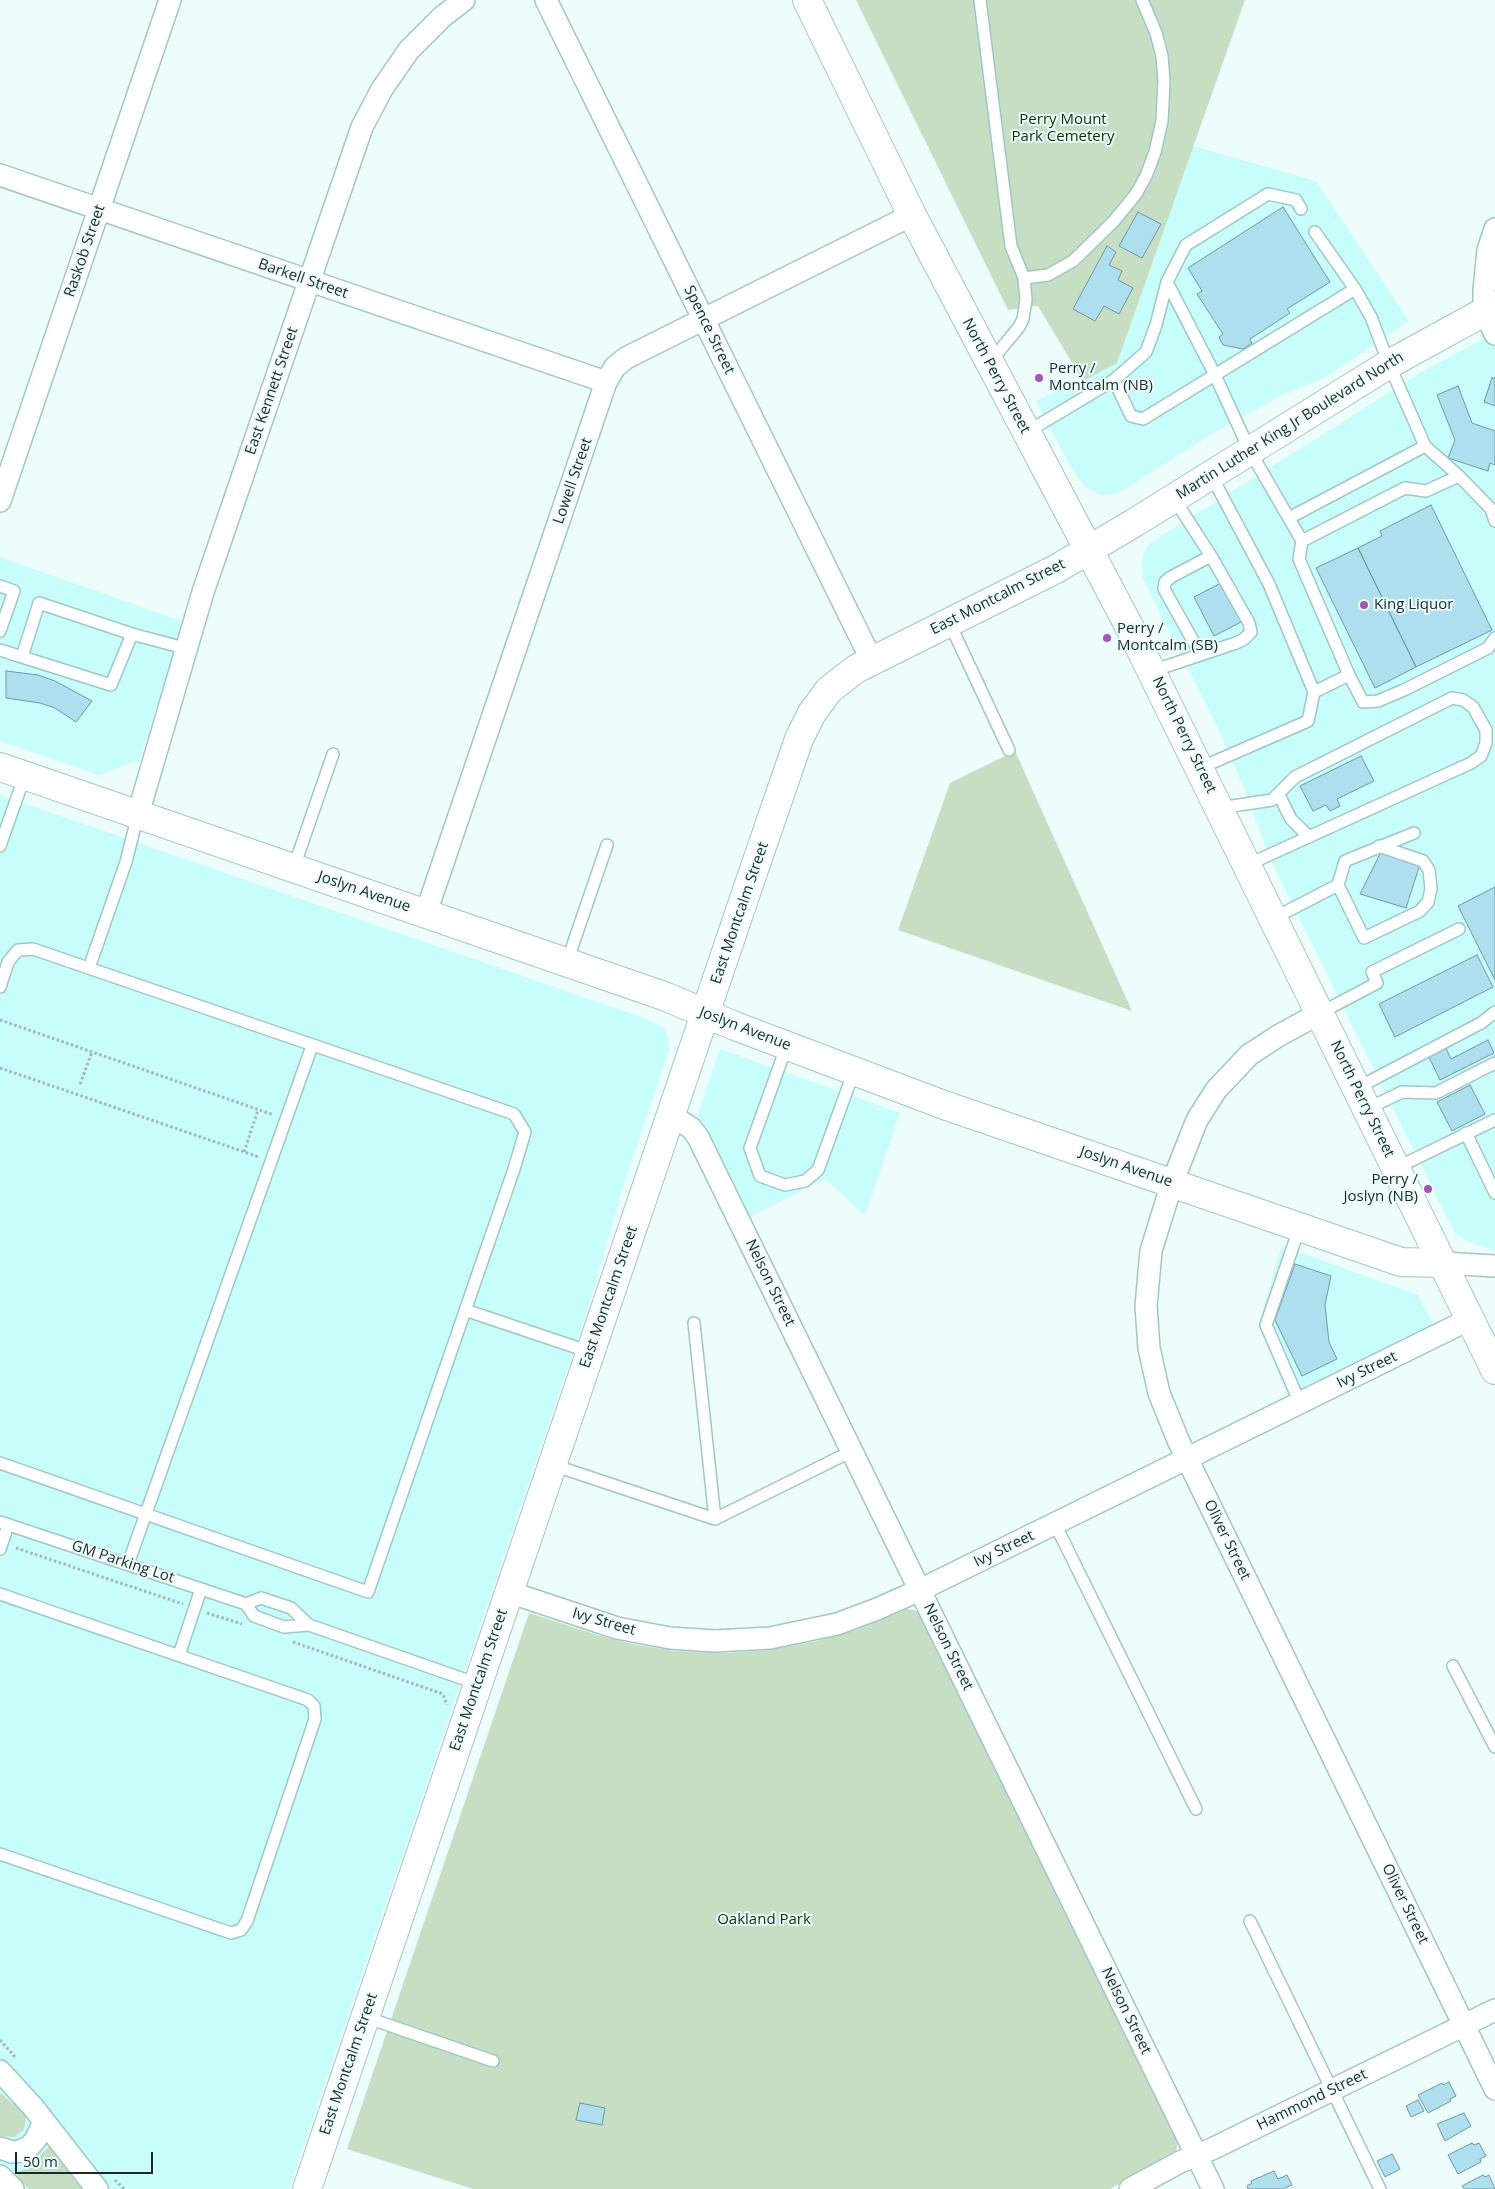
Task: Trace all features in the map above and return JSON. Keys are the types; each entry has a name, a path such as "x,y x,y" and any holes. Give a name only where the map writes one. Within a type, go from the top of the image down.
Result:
{"main road":[{"name":"North Perry Street","path":"806,0 912,216 1152,671 1495,1370"},
{"name":"Martin Luther King Jr Boulevard North","path":"1088,550 1389,364 1491,317"},
{"name":"East Montcalm Street","path":"307,2189 590,1352 805,726 830,690 856,669 1049,573 1088,550"},
{"name":"Joslyn Avenue","path":"12,771 664,996 706,1014 928,1099 1400,1262 1443,1263"}],"street":[{"name":"Raskob Street","path":"0,502 170,0"},
{"name":"East Kennett Street","path":"138,814 188,649 203,592 362,127 394,69 419,39 442,17 464,0"},
{"name":"Spence Street","path":"546,0 872,661"},
{"name":"Barkell Street","path":"0,175 606,382"},
{"name":"Lowell Street","path":"426,913 606,382 614,367 626,358 912,216"},
{"path":"1491,317 1486,262 1495,229"},
{"name":"Oliver Street","path":"1320,1013 1262,1046 1226,1078 1211,1097 1197,1120 1172,1183 1156,1233 1150,1260 1146,1287 1146,1327 1150,1360 1159,1393 1187,1459 1495,2089"},
{"name":"Nelson Street","path":"671,1115 689,1126 698,1137 1213,2189"},
{"name":"Joslyn Avenue","path":"1443,1263 1495,1266"},
{"name":"Ivy Street","path":"509,1592 630,1631 670,1638 715,1640 770,1638 852,1620 920,1590 1470,1319"},
{"name":"Hammond Street","path":"1130,2189 1495,2010"},
{"path":"0,2071 44,2120 97,2189"},
{"path":"0,2080 23,2095"},
{"path":"0,2148 12,2152 30,2146 36,2139 44,2120"},
{"path":"0,2176 13,2189"}],"lane":[{"path":"980,0 1011,246 1024,278 1026,300 1023,319 989,364"},
{"path":"1024,278 1048,275 1073,261 1097,239 1125,208 1136,194 1148,171 1162,121 1164,81 1162,56 1156,33 1142,0"},
{"path":"1026,432 1114,380 1146,352 1156,324 1167,282 1186,245 1268,194 1296,200 1301,209"},
{"path":"1316,232 1371,316 1424,446 1459,476 1491,509 1495,521"},
{"path":"1167,282 1214,374 1250,451 1302,541 1299,559 1349,675 1363,702 1378,701 1488,648 1495,638"},
{"path":"1114,380 1131,416 1143,419 1355,289"},
{"path":"1289,518 1424,446"},
{"path":"1200,768 1308,721 1314,692 1269,584 1211,475"},
{"path":"1302,541 1406,488 1426,491 1459,476"},
{"path":"1152,671 1236,643 1244,639 1250,632 1249,623 1211,556 1173,497"},
{"path":"1201,655 1164,589 1165,582 1171,577 1211,556"},
{"path":"0,586 14,591 0,631"},
{"path":"22,657 39,603 132,634 188,649"},
{"path":"949,622 1010,750"},
{"path":"0,650 111,685 132,634"},
{"path":"1314,692 1349,675"},
{"path":"1219,808 1264,803 1279,795 1295,776 1452,698 1463,700 1473,707 1486,730 1486,743 1480,756 1471,764 1247,865"},
{"path":"294,867 333,754"},
{"path":"0,846 12,771"},
{"path":"1279,795 1291,819 1309,837"},
{"path":"89,968 126,862 138,814"},
{"path":"1379,846 1423,862 1429,870 1432,889 1428,902 1420,911 1364,938 1338,885 1345,861 1379,846 1414,833"},
{"path":"567,962 606,845"},
{"path":"1274,918 1338,885"},
{"path":"1320,1013 1377,983 1372,972 1459,929"},
{"path":"0,987 8,962 18,950 33,949 514,1114 525,1132 514,1169 368,1592 0,1463"},
{"path":"1362,1098 1481,1023 1495,1012"},
{"path":"787,1045 750,1148 760,1176 785,1185 805,1181 818,1170 854,1071"},
{"path":"128,1564 312,1046"},
{"path":"1362,1098 1402,1092 1436,1092 1495,1063"},
{"path":"1396,1168 1495,1120"},
{"path":"1466,1134 1495,1193"},
{"path":"1300,1226 1266,1326 1300,1403"},
{"path":"465,1310 590,1352"},
{"path":"694,1323 715,1519"},
{"path":"553,1464 715,1519 852,1451"},
{"path":"1,1546 4,1523"},
{"name":"GM Parking Lot","path":"4,1523 246,1604 254,1616 284,1627 309,1625 478,1684"},
{"path":"1055,1524 1196,1809"},
{"path":"179,1655 201,1588"},
{"path":"0,1594 308,1700 314,1706 315,1719 248,1921 241,1930 231,1933 0,1854"},
{"name":"GM Parking Lot","path":"246,1604 260,1598 291,1608 309,1625"},
{"path":"1453,1666 1495,1747"},
{"path":"1250,1921 1380,2189"},
{"path":"365,2017 493,2061"}],"path":[{"path":"0,1020 286,1119"},
{"path":"80,1084 92,1052"},
{"path":"0,1068 271,1161"},
{"path":"244,1152 258,1110"},
{"path":"1,1546 246,1626"},
{"path":"290,1641 443,1694 447,1708"}],"shaded area":[{"path":"1193,146 1316,181 1409,321 1326,377 1284,394 1208,436 1122,491 1112,495 1100,495 1085,487 1070,466 1036,401 1117,363"},
{"path":"1495,333 1495,1251 1469,1242 1455,1233 1272,863 1241,781 1218,729 1143,579 1142,562 1144,552 1150,544 1163,535 1428,368"},
{"path":"0,557 184,622 139,760 99,775 0,741"},
{"path":"0,795 641,1017 663,1027 668,1035 669,1050 626,1177 589,1305 289,2189 0,2189"},
{"path":"720,1049 900,1113 865,1215 825,1179 748,1218 697,1117"},
{"path":"1282,1246 1418,1295 1434,1326 1289,1399 1258,1326"}],"green space":[{"name":"Perry Mount Park Cemetery","path":"856,0 1245,0 1117,363 1083,381 1038,306 1008,310"},
{"path":"1015,751 1132,1011 898,930 950,783"},
{"name":"Oakland Park","path":"907,1609 921,1614 1178,2142 1176,2152 1110,2189 473,2189 347,2149 529,1613 607,1638 638,1645 675,1651 725,1653 769,1650 817,1641 859,1629"},
{"path":"0,2093 22,2111 26,2117 24,2130 14,2137 0,2136"},
{"path":"49,2146 82,2189 29,2189 17,2177 17,2173 34,2163"}],"building":[{"path":"1283,207 1330,282 1287,309 1290,313 1250,339 1252,343 1243,349 1223,345 1219,337 1223,334 1197,294 1202,291 1188,268"},
{"path":"1138,212 1161,224 1142,258 1119,246"},
{"path":"1107,246 1116,252 1109,265 1122,271 1118,280 1133,288 1119,314 1104,306 1095,321 1073,309"},
{"path":"1492,378 1495,378 1495,406 1484,402"},
{"path":"1458,386 1472,423 1495,431 1495,465 1490,463 1488,471 1448,458 1455,440 1437,395"},
{"path":"1431,505 1492,630 1416,667 1358,548 1382,536 1380,531"},
{"path":"1358,548 1416,667 1375,688 1316,568"},
{"path":"1223,582 1243,621 1214,636 1194,597"},
{"path":"6,671 38,675 55,681 92,701 76,722 55,708 40,703 6,698"},
{"path":"1361,756 1374,781 1337,799 1340,806 1330,811 1326,805 1313,811 1300,786"},
{"path":"1381,852 1420,864 1406,908 1360,894"},
{"path":"1495,887 1495,980 1458,906"},
{"path":"1477,955 1493,987 1395,1037 1379,1004"},
{"path":"1488,1040 1494,1053 1440,1080 1428,1055 1445,1046 1451,1059"},
{"path":"1470,1085 1485,1114 1452,1131 1437,1102"},
{"path":"1295,1264 1331,1276 1325,1305 1329,1342 1337,1359 1302,1376 1275,1320"},
{"path":"1449,2082 1456,2096 1450,2099 1451,2101 1428,2113 1418,2095 1442,2083 1443,2085"},
{"path":"1418,2100 1424,2111 1411,2117 1406,2106"},
{"path":"580,2103 605,2108 602,2125 576,2120"},
{"path":"1464,2113 1471,2126 1445,2141 1437,2124"},
{"path":"1472,2143 1474,2145 1479,2143 1486,2156 1480,2159 1481,2162 1458,2174 1448,2155"},
{"path":"1392,2154 1400,2169 1385,2177 1377,2161"},
{"path":"1274,2171 1278,2179 1287,2175 1292,2185 1283,2189 1248,2189 1247,2186 1252,2183 1251,2181"},
{"path":"1483,2175 1485,2177 1489,2175 1495,2189 1464,2189 1462,2186"}],"place":[{"name":"Perry / Montcalm (NB)","path":"1039,378"},
{"name":"King Liquor","path":"1364,605"},
{"name":"Perry / Montcalm (SB)","path":"1107,638"},
{"name":"Perry / Joslyn (NB)","path":"1428,1189"}]}
